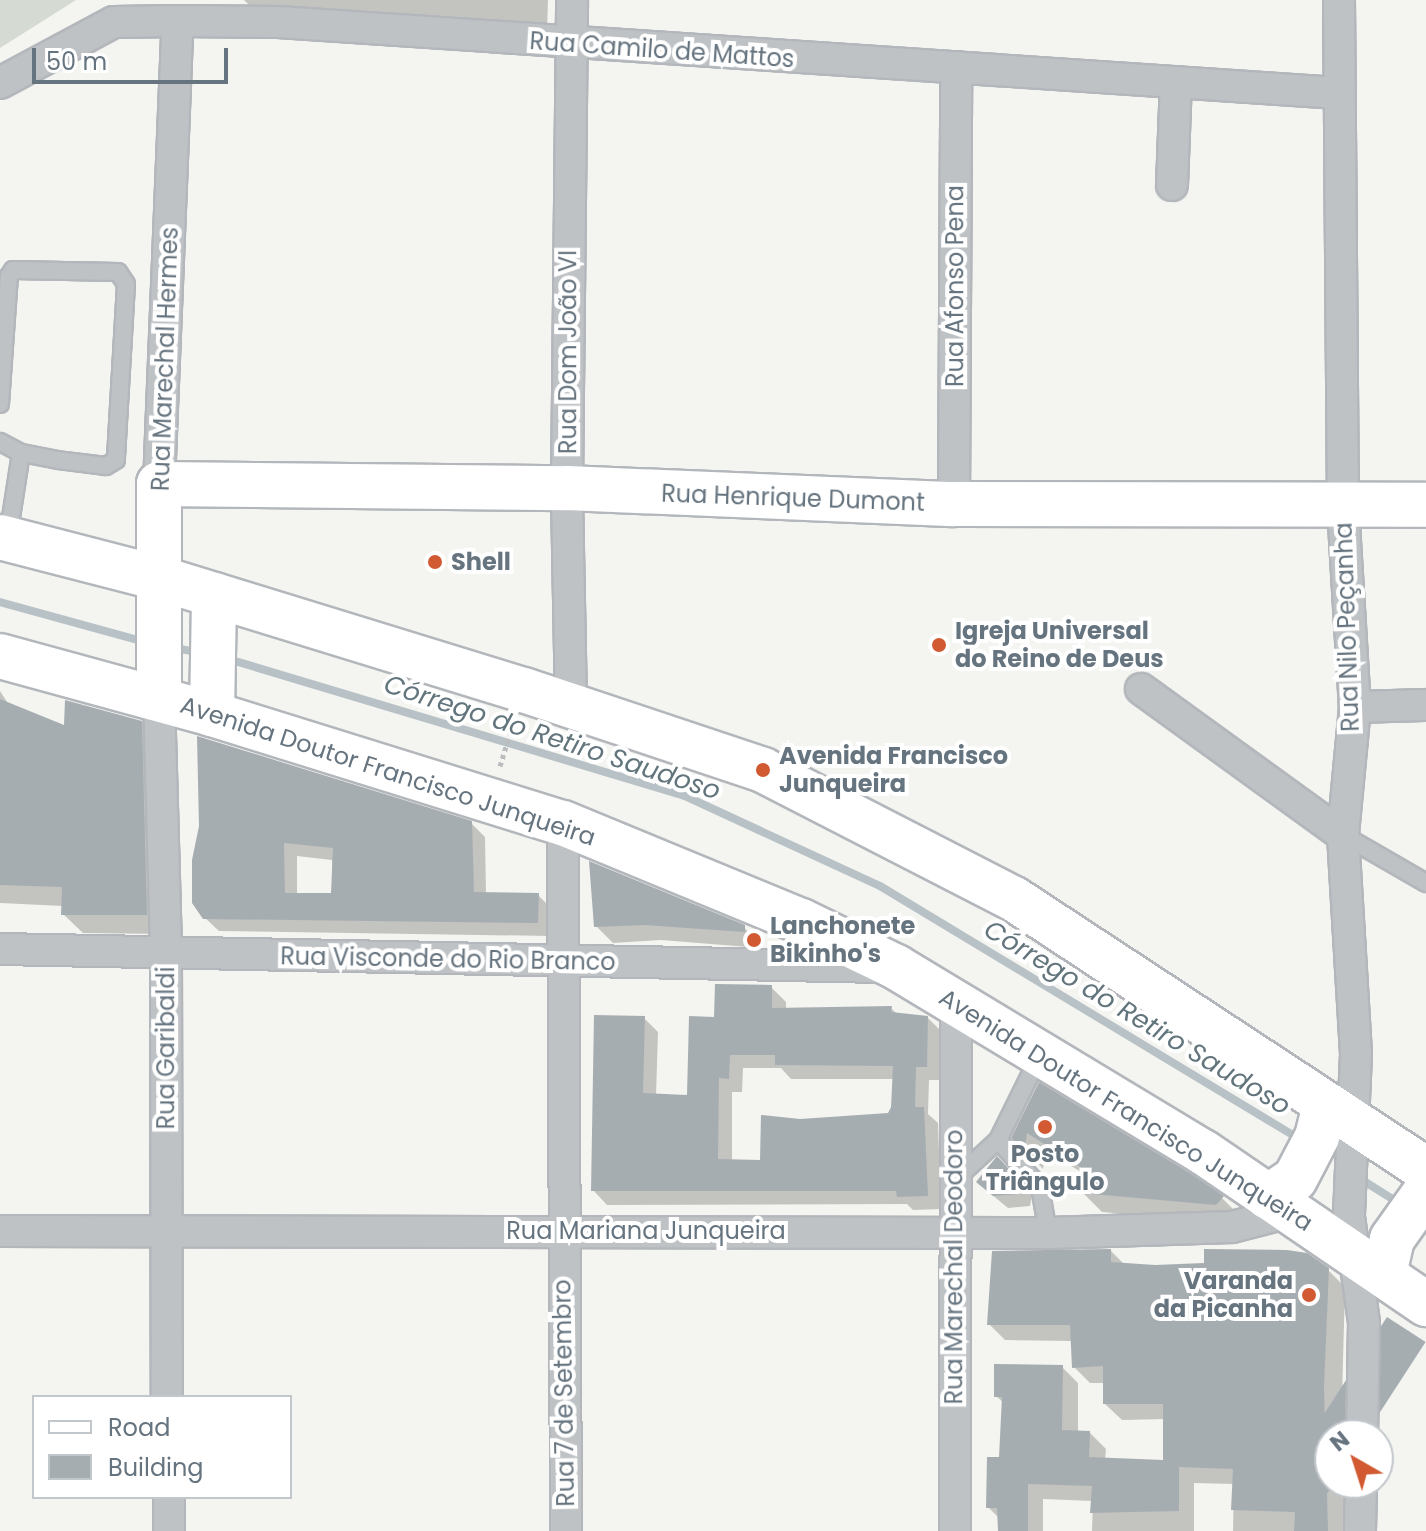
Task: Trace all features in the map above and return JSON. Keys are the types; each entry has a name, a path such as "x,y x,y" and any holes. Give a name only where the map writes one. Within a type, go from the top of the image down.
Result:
{"main road":[{"name":"Rua Henrique Dumont","path":"159,484 567,488 954,504 1426,505"},
{"name":"Rua Marechal Hermes","path":"159,484 159,682"},
{"path":"4,538 159,593 571,705 763,770 1014,899 1337,1132 1424,1186 1369,1245"},
{"path":"213,696 214,608"},
{"name":"Avenida Doutor Francisco Junqueira","path":"0,656 159,682 213,696 563,823 801,921 896,967 1369,1245 1426,1304"},
{"path":"1284,1196 1337,1132"}],"street":[{"name":"Rua Dom João VI","path":"571,705 567,488 572,0"},
{"name":"Rua Nilo Peçanha","path":"1339,0 1343,507 1355,707 1343,835 1337,1132 1369,1245 1362,1419"},
{"name":"Rua Camilo de Mattos","path":"0,83 114,22 179,10 278,22 570,45 1338,93"},
{"name":"Rua Marechal Hermes","path":"159,484 179,10"},
{"name":"Rua Afonso Pena","path":"954,504 956,67"},
{"path":"1172,185 1176,82"},
{"name":"Rua Garibaldi","path":"159,682 166,953 164,1232 167,1395"},
{"path":"1141,689 1343,835"},
{"path":"1355,707 1426,705"},
{"name":"Rua 7 de Setembro","path":"563,823 565,962 561,1230 566,1531"},
{"name":"Rua Visconde do Rio Branco","path":"0,949 896,967"},
{"name":"Rua Marechal Deodoro","path":"955,1531 952,1232 956,1002"},
{"name":"Rua Mariana Junqueira","path":"0,1231 1048,1233 1232,1227 1284,1196"},
{"path":"169,1499 169,1531"},
{"path":"1360,1531 1361,1499"}],"lane":[{"path":"0,404 13,270 118,272 126,284 116,460 106,466 21,453 0,442"},
{"path":"4,538 21,453"},
{"path":"1343,835 1426,883"},
{"path":"953,1182 998,1140 1041,1054"},
{"path":"998,1140 1040,1187 1048,1233"}],"path":[{"path":"500,766 512,727"}],"shaded area":[{"path":"0,0 76,0 0,48"}],"building":[{"path":"0,699 64,725 65,700 142,721 147,915 61,915 62,887 0,885"},
{"path":"197,736 472,821 474,892 539,893 538,923 203,919 192,903 192,860 199,826","holes":["284,843 333,848 331,893 285,893"]},
{"path":"589,861 745,925 745,932 644,925 594,927"},
{"path":"715,984 772,985 772,1008 892,1006 891,1012 928,1016 927,1067 916,1067 915,1107 924,1107 928,1196 897,1197 896,1191 591,1191 594,1015 645,1016 643,1093 687,1095 689,1016 714,1017","holes":["730,1055 775,1055 775,1065 893,1066 891,1107 888,1113 800,1119 761,1115 760,1160 718,1159 719,1078 729,1079"]},
{"path":"1039,1082 1224,1196 1216,1205 1081,1193 1093,1175 1027,1133 1024,1153 1011,1138"},
{"path":"997,1156 1020,1181 1018,1194 993,1196 976,1182"},
{"path":"1111,1249 1111,1262 1155,1265 1204,1263 1204,1249 1287,1250 1307,1253 1329,1268 1325,1419 1314,1419 1314,1499 1327,1499 1328,1531 1294,1531 1295,1512 1231,1510 1233,1469 1179,1467 1179,1511 1090,1513 1092,1486 1028,1484 1028,1531 998,1531 997,1508 986,1508 987,1457 999,1457 1002,1397 994,1397 994,1364 1063,1365 1062,1430 1090,1431 1089,1457 1163,1460 1163,1404 1103,1404 1103,1366 1072,1368 1070,1325 987,1325 992,1251"},
{"path":"1387,1317 1426,1342 1376,1419 1321,1419"},
{"path":"1314,1429 1314,1499 1324,1499 1309,1522 1270,1496"}],"waterway":[{"name":"Córrego do Retiro Saudoso","path":"0,602 145,642"},
{"name":"Córrego do Retiro Saudoso","path":"170,647 200,653"},
{"name":"Córrego do Retiro Saudoso","path":"225,658 685,796 880,886 1301,1140"},
{"name":"Córrego do Retiro Saudoso","path":"1359,1178 1402,1205"}],"place":[{"name":"Shell","path":"435,562"},
{"name":"Igreja Universal do Reino de Deus","path":"939,645"},
{"name":"Avenida Francisco Junqueira","path":"763,770"},
{"name":"Lanchonete Bikinho's","path":"754,940"},
{"name":"Posto Triângulo","path":"1045,1127"},
{"name":"Varanda da Picanha","path":"1309,1295"}]}
